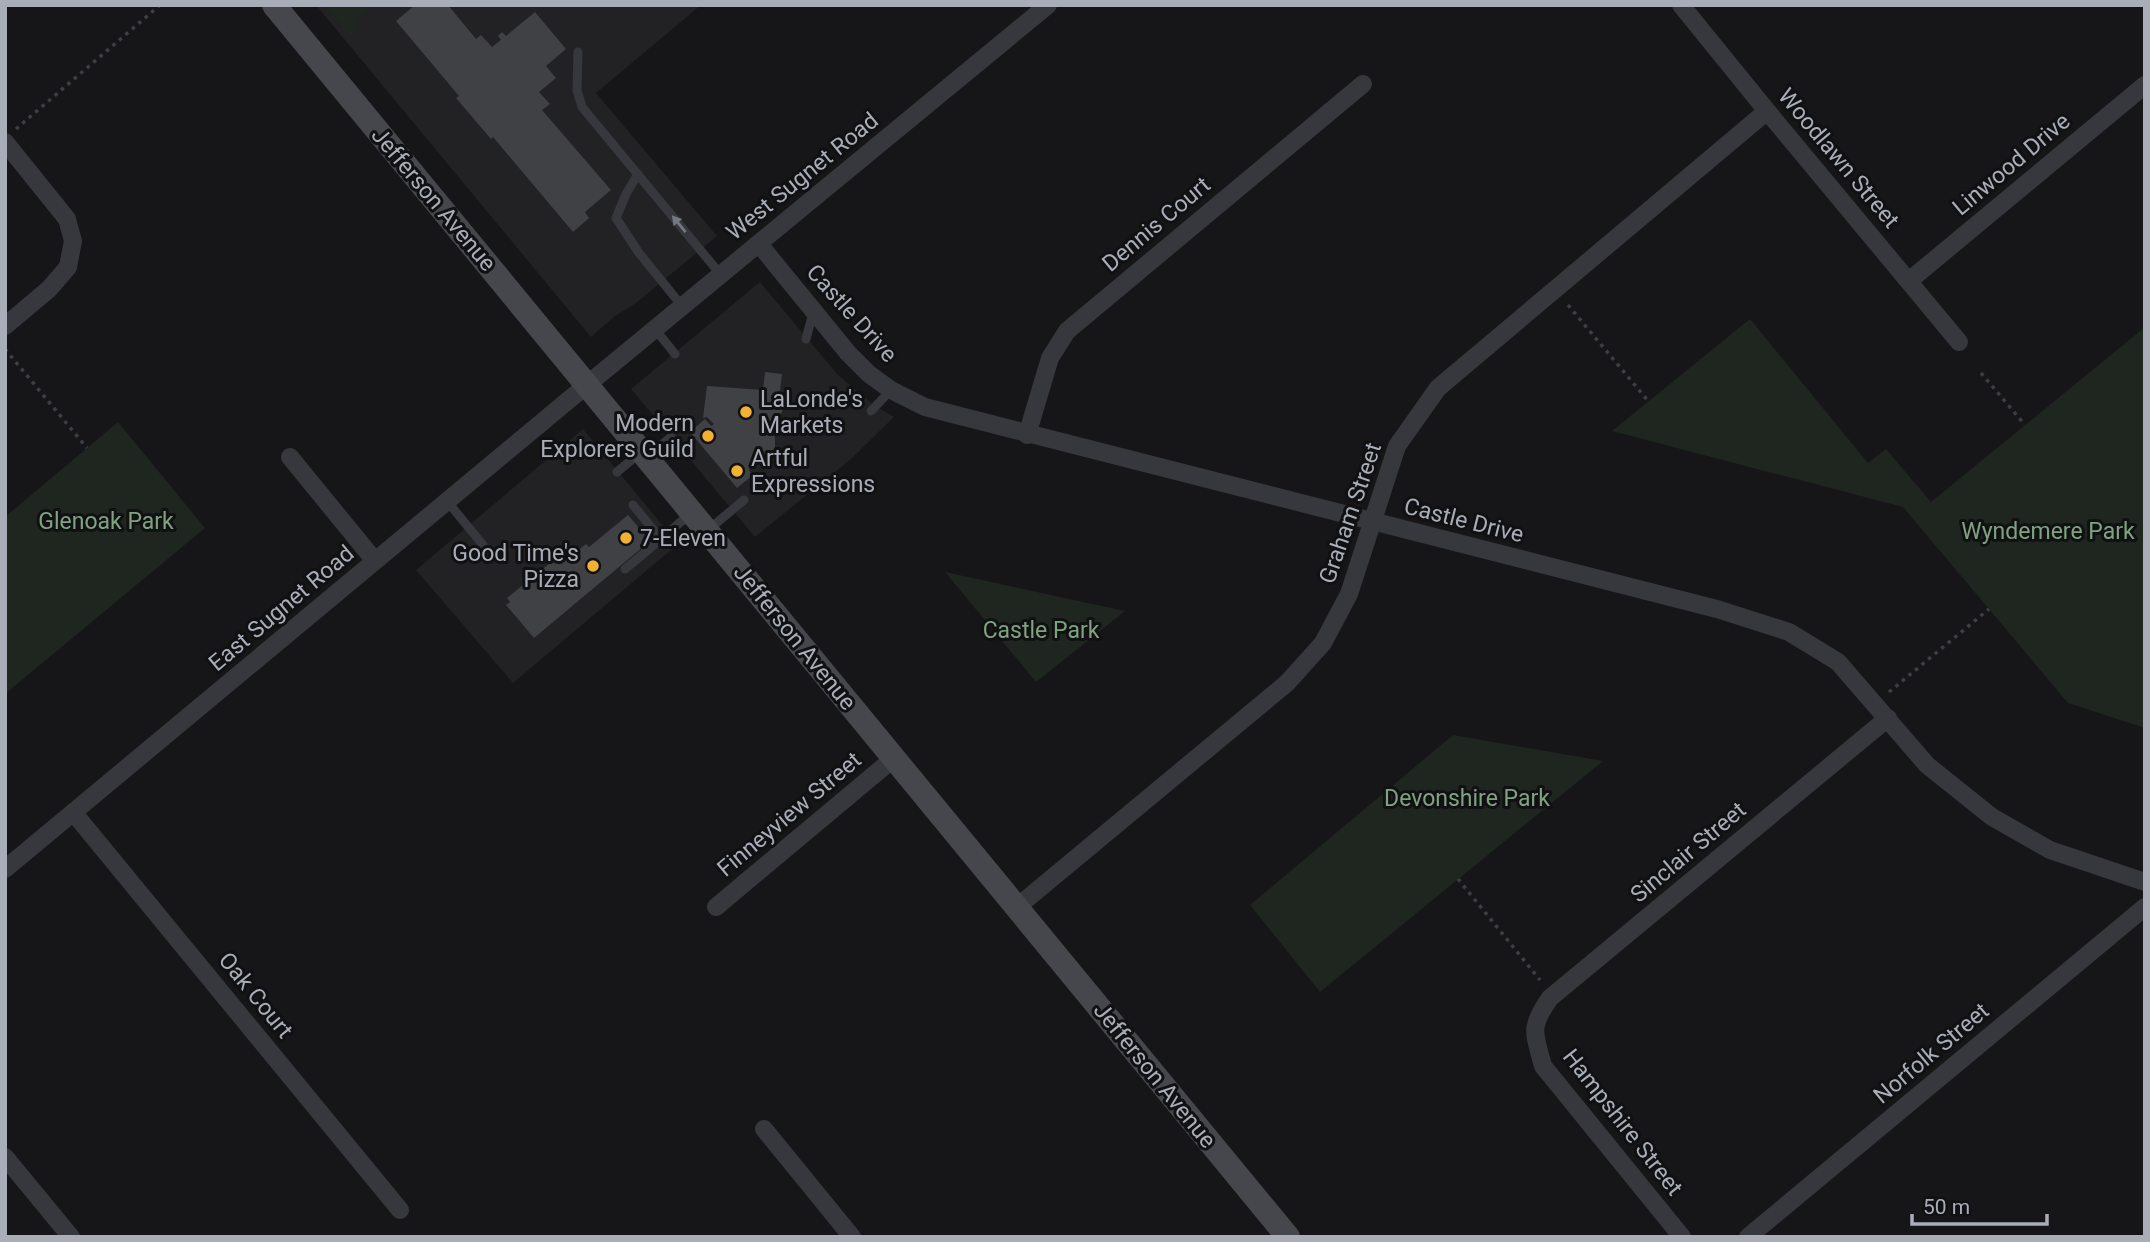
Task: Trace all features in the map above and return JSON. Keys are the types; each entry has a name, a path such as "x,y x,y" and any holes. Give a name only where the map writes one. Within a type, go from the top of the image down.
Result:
{"street":[{"name":"Jefferson Avenue","path":"274,5 1288,1237"},
{"name":"West Sugnet Road","path":"587,385 1048,5"},
{"name":"Woodlawn Street","path":"1681,5 1959,342"},
{"name":"Dennis Court","path":"1027,435 1050,358 1067,331 1363,84"},
{"name":"Linwood Drive","path":"1910,280 2145,85"},
{"name":"Graham Street","path":"1017,907 1287,683 1323,643 1349,594 1397,446 1438,388 1767,111"},
{"path":"5,326 49,289 68,267 73,241 67,219 10,136"},
{"name":"Castle Drive","path":"759,244 848,354 891,390 925,407 1717,609 1789,632 1838,662 1927,765 1992,817 2050,850 2145,882"},
{"name":"East Sugnet Road","path":"5,869 587,385"},
{"path":"290,457 375,561"},
{"name":"Sinclair Street","path":"1534,1033 1539,1014 1550,998 1888,718"},
{"name":"Finneyview Street","path":"716,907 894,758"},
{"name":"Oak Court","path":"73,812 400,1210"},
{"name":"Norfolk Street","path":"1748,1237 2145,906"},
{"name":"Hampshire Street","path":"1534,1033 1543,1066 1682,1237"},
{"path":"764,1129 845,1235"},
{"path":"5,1157 71,1237"}],"lane":[{"path":"578,52 577,90 582,107 721,275"},
{"path":"638,174 616,218 639,253 682,306"},
{"path":"806,339 814,311"},
{"path":"654,329 675,354"},
{"path":"871,411 891,390"},
{"path":"618,472 671,436"},
{"path":"625,569 661,539 744,500"},
{"path":"447,501 483,545"},
{"path":"633,505 661,539"}],"path":[{"path":"10,136 160,5"},
{"path":"1568,305 1648,402"},
{"path":"5,349 88,448"},
{"path":"1981,373 2025,425"},
{"path":"1889,692 1989,609"},
{"path":"1458,879 1540,980"}],"shaded area":[{"path":"316,5 701,5 596,93 717,236 591,337"},
{"path":"760,282 838,375 875,406 894,417 851,459 755,537 631,389"},
{"path":"583,429 678,544 513,683 416,570"}],"green space":[{"path":"325,5 373,5 356,20 361,27 351,37"},
{"name":"Wyndemere Park","path":"1750,319 1868,463 1886,449 1931,502 2145,327 2145,728 2068,703 1903,507 1612,431"},
{"name":"Glenoak Park","path":"118,422 205,528 5,694 5,517"},
{"name":"Castle Park","path":"945,572 1125,611 1036,682"},
{"name":"Devonshire Park","path":"1453,735 1603,761 1320,992 1250,905"}],"building":[{"path":"415,5 448,5 476,39 481,35 492,47 501,40 498,36 502,32 506,36 535,12 566,49 546,66 556,78 539,92 550,104 542,110 611,190 585,212 589,218 573,232 493,137 491,139 456,98 459,96 396,21"},
{"path":"765,372 782,374 780,391 783,392 784,406 780,417 774,417 772,436 775,436 775,455 770,452 749,470 753,475 737,488 690,432 705,419 711,426 714,424 707,417 703,418 707,386 763,390"},
{"path":"628,515 650,541 534,638 506,605 510,602 507,598 567,549 572,555 586,544 589,547"}],"place":[{"name":"LaLonde's Markets","path":"746,412"},
{"name":"Modern Explorers Guild","path":"708,436"},
{"name":"Artful Expressions","path":"737,471"},
{"name":"7-Eleven","path":"626,538"},
{"name":"Good Time's Pizza","path":"593,566"}]}
